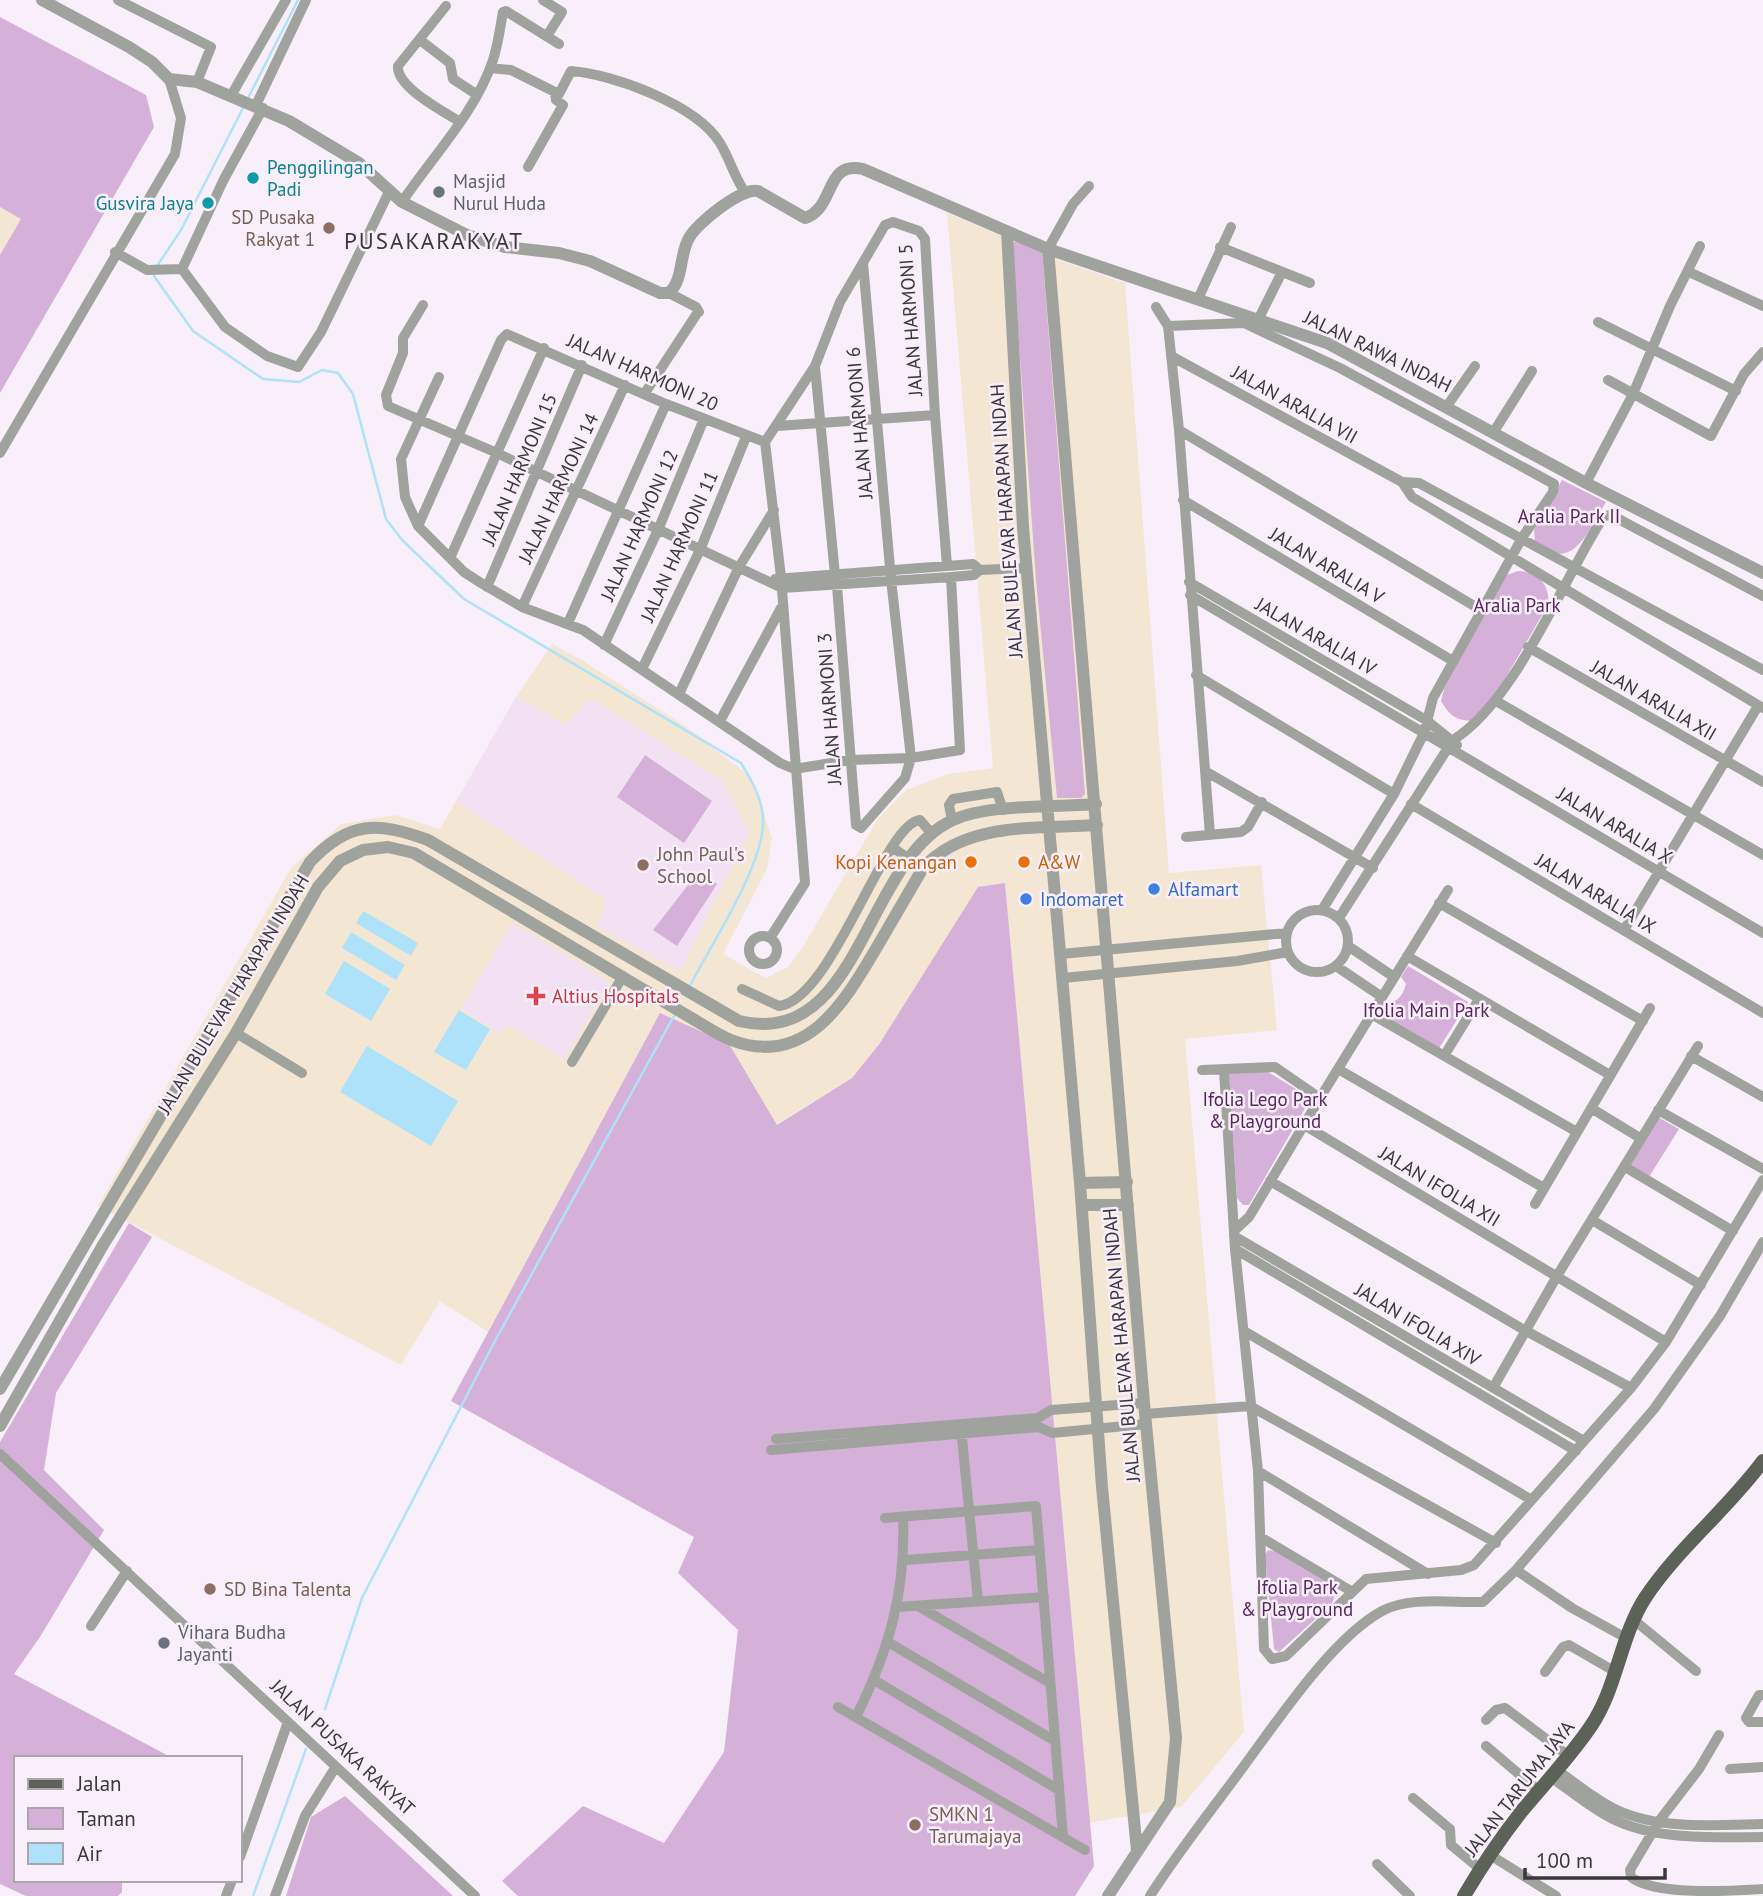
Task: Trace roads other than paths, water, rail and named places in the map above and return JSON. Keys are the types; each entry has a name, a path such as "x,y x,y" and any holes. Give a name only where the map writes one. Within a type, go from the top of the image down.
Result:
{"main road":[{"name":"JALAN TARUMA JAYA","path":"1464,1896 1490,1855 1570,1757 1597,1717 1634,1620 1665,1572 1741,1491 1763,1461"}],"street":[{"path":"0,453 115,252 167,169 180,139 180,118 169,79 152,62 129,47 42,0"},
{"path":"118,0 211,47 197,82"},
{"path":"234,95 286,0"},
{"path":"182,270 306,0"},
{"path":"543,0 562,12 547,36"},
{"path":"446,6 398,66 399,77 404,84 460,122"},
{"path":"402,202 460,122 490,68 504,11 559,44"},
{"path":"420,40 450,63 453,79 476,94"},
{"path":"490,68 511,70 559,94 571,71 592,72 621,80 674,106 715,136 746,192 708,218 690,236 678,281 669,293"},
{"path":"169,79 197,82 257,105 359,163 402,202 467,236 505,247 559,253 590,261 696,307 698,313 645,393"},
{"path":"528,167 562,106 556,100 555,93"},
{"name":"JALAN RAWA INDAH","path":"746,192 758,191 805,218 818,210 840,171 851,166 863,169 1048,249 1326,342 1586,483 1763,573"},
{"path":"1048,249 1073,204 1089,186"},
{"path":"182,270 225,327 267,356 298,367 321,332 389,192"},
{"name":"JALAN HARMONI 5","path":"765,442 815,366 841,302 886,225 892,222 919,231 925,239 934,415 947,566"},
{"path":"1198,299 1231,227"},
{"name":"JALAN BULEVAR HARAPAN INDAH","path":"1007,231 1026,568 1082,1205 1096,1407 1137,1851"},
{"path":"1586,483 1633,394 1670,306 1700,246"},
{"path":"1220,247 1310,283"},
{"name":"JALAN BULEVAR HARAPAN INDAH","path":"1048,249 1145,1414 1175,1738 1170,1802 1108,1896"},
{"path":"115,252 146,270 182,270"},
{"name":"JALAN HARMONI 6","path":"863,263 891,574 911,758"},
{"path":"1259,318 1282,272"},
{"path":"1689,272 1763,306"},
{"path":"423,305 403,338 403,353 385,398 388,406 497,453 782,589 837,586 891,574 947,566 973,564 980,570"},
{"path":"1156,307 1168,326 1179,430 1182,500 1210,835"},
{"path":"1598,322 1736,391"},
{"path":"1168,326 1244,323 1340,368 1554,484 1553,492 1522,538 1433,698 1424,733 1394,794 1322,910"},
{"name":"JALAN HARMONI 20","path":"459,436 501,340 507,334 666,404 765,442"},
{"path":"450,558 544,348"},
{"path":"1608,380 1711,436 1744,374 1763,352"},
{"name":"JALAN ARALIA VII","path":"1171,356 1402,482 1419,483 1763,670"},
{"name":"JALAN HARMONI 15","path":"487,587 582,365"},
{"path":"815,366 835,575"},
{"path":"1447,406 1475,366"},
{"path":"1493,433 1532,371"},
{"path":"439,377 401,459 405,497 418,526 464,572 487,587 523,607 568,623 642,669 780,763 794,769 850,760 911,758 956,752 960,748 951,577"},
{"name":"JALAN HARMONI 14","path":"523,607 625,385"},
{"path":"568,623 666,404"},
{"path":"777,426 934,415"},
{"name":"JALAN HARMONI 12","path":"604,645 658,530 704,419"},
{"path":"1179,430 1481,610"},
{"path":"418,526 459,436"},
{"name":"JALAN HARMONI 11","path":"642,669 700,550 747,437"},
{"path":"765,442 781,577 805,883 770,939"},
{"name":"JALAN ARALIA VII","path":"1402,482 1412,497 1761,707"},
{"name":"JALAN ARALIA V","path":"1182,500 1453,661"},
{"path":"679,694 738,566 774,509"},
{"path":"1339,918 1373,869 1450,744 1471,729 1496,701 1576,569 1603,517 1609,514 1763,596"},
{"path":"767,581 781,577 835,575 951,577 974,575 980,570 1026,568"},
{"name":"JALAN ARALIA IV","path":"1189,582 1426,720 1450,744"},
{"name":"JALAN HARMONI 3","path":"837,586 850,760 859,828 905,778 911,758"},
{"path":"1190,595 1424,733 1450,744"},
{"path":"720,721 782,606"},
{"name":"JALAN ARALIA XII","path":"1528,647 1763,782"},
{"path":"1196,675 1394,794"},
{"path":"1496,701 1763,855"},
{"path":"1624,930 1693,813 1761,707"},
{"name":"JALAN ARALIA X","path":"1450,744 1763,933"},
{"path":"1205,771 1373,869"},
{"path":"952,820 949,805 953,799 997,792 1003,810"},
{"path":"1186,837 1241,832 1248,827 1262,802"},
{"path":"783,1006 786,1024 820,1002 834,984 909,859 932,834 952,820 976,813 1003,810 1096,804"},
{"name":"JALAN ARALIA IX","path":"1411,804 1763,1013"},
{"path":"783,1006 802,996 819,975 892,848 915,820 920,820 932,834"},
{"name":"JALAN BULEVAR HARAPAN INDAH","path":"0,1426 103,1245 236,1033 318,887 340,861 362,850 388,847 414,853 445,869 693,1019 731,1040 750,1044 796,1041 822,1026 846,1000 923,868 936,854 956,842 978,834 1097,825"},
{"name":"JALAN BULEVAR HARAPAN INDAH","path":"0,1389 310,862 325,845 342,834 362,827 394,828 428,840 739,1021 754,1025 786,1024"},
{"path":"892,848 909,859"},
{"path":"445,869 454,855"},
{"path":"1234,1233 1249,1217 1448,890"},
{"path":"1439,903 1643,1021"},
{"path":"1322,910 1339,918 1345,927 1348,946 1336,966 1315,972 1304,969 1288,952 1287,933 1300,915 1322,910"},
{"path":"570,944 579,929"},
{"path":"1061,954 1287,933"},
{"path":"1348,946 1394,977"},
{"path":"1063,978 1237,961 1288,952"},
{"path":"1407,956 1610,1075"},
{"path":"1336,966 1382,997"},
{"path":"819,975 834,984"},
{"path":"572,1062 623,976"},
{"path":"742,989 783,1006"},
{"path":"1444,1056 1479,999"},
{"path":"1535,1204 1650,1008"},
{"path":"1371,1014 1577,1132"},
{"path":"236,1033 302,1073"},
{"path":"1493,1388 1557,1276 1698,1046"},
{"path":"1691,1056 1763,1097"},
{"path":"1202,1070 1275,1067 1320,1098"},
{"path":"1338,1069 1544,1188"},
{"path":"1224,1070 1235,1249 1258,1471 1264,1649 1267,1657 1278,1659 1286,1656 1366,1579 1461,1570 1474,1565 1631,1388 1666,1342 1763,1180"},
{"path":"1591,1108 1640,1138"},
{"path":"1658,1110 1763,1169"},
{"name":"JALAN IFOLIA XII","path":"1304,1125 1666,1342"},
{"path":"1625,1167 1733,1231"},
{"path":"1270,1181 1526,1332 1631,1388"},
{"path":"1080,1183 1127,1182"},
{"path":"1082,1205 1128,1205"},
{"path":"1592,1220 1701,1285"},
{"name":"JALAN IFOLIA XIV","path":"1234,1233 1584,1441"},
{"path":"1150,1896 1178,1853 1280,1717 1359,1626 1385,1609 1411,1604 1483,1602 1516,1570 1681,1375 1763,1242"},
{"name":"JALAN IFOLIA XIV","path":"1235,1249 1576,1451"},
{"path":"1244,1331 1530,1499"},
{"path":"1038,1422 1052,1433 1098,1428 1145,1414 1250,1406 1496,1542"},
{"path":"771,1450 1038,1422 1051,1410 1096,1407 1145,1414"},
{"path":"776,1439 961,1429"},
{"path":"961,1429 978,1601"},
{"name":"JALAN PUSAKA RAKYAT","path":"0,1454 318,1753 475,1896"},
{"path":"1258,1471 1429,1574"},
{"path":"885,1518 1036,1506 1063,1837"},
{"path":"856,1717 874,1680 897,1607 905,1560 903,1517"},
{"path":"1262,1538 1351,1591"},
{"path":"905,1560 1040,1550"},
{"path":"1516,1570 1572,1608 1626,1638"},
{"path":"91,1626 127,1571"},
{"path":"897,1607 1044,1597"},
{"path":"918,1605 1051,1683"},
{"path":"1634,1620 1696,1671"},
{"path":"888,1642 1055,1741"},
{"path":"1545,1672 1563,1647 1569,1645 1614,1671"},
{"path":"874,1680 1059,1790"},
{"path":"1763,1695 1759,1695 1746,1718 1749,1722 1763,1722"},
{"path":"838,1707 1085,1850"},
{"path":"1486,1720 1499,1707 1504,1708 1570,1757"},
{"path":"242,1851 288,1722"},
{"path":"1719,1735 1699,1769 1656,1825 1630,1870 1631,1877 1645,1887 1698,1896 1763,1889"},
{"path":"1486,1746 1540,1792"},
{"path":"1730,1769 1763,1767"},
{"path":"275,1896 302,1825 335,1768"},
{"path":"1555,1775 1610,1812 1716,1837 1763,1837"},
{"path":"1413,1798 1450,1829 1451,1845 1480,1869"},
{"path":"1656,1825 1763,1824"},
{"path":"1490,1855 1556,1896"},
{"path":"1377,1864 1410,1896"}],"water":[{"path":"363,911 418,943 411,956 356,923"},
{"path":"351,932 405,965 396,980 342,948"},
{"path":"344,961 390,989 371,1021 325,994"},
{"path":"459,1010 490,1029 466,1070 434,1052"},
{"path":"367,1046 458,1101 431,1146 340,1092"}],"waterway":[{"path":"247,100 298,0"},
{"path":"157,266 181,230 244,106"},
{"path":"155,272 154,276 193,331 263,379 299,382 322,370 338,373 353,394 386,519 402,540 464,599 741,763 762,807 761,841 745,883 689,987"},
{"path":"325,1709 362,1598 496,1339 675,1014"},
{"path":"253,1896 306,1749"}],"place":[{"name":"Penggilingan Padi","path":"253,178"},
{"name":"Masjid Nurul Huda","path":"439,192"},
{"name":"Gusvira Jaya","path":"208,203"},
{"name":"SD Pusaka Rakyat 1","path":"329,228"},
{"name":"Kopi Kenangan","path":"971,862"},
{"name":"A&W","path":"1024,862"},
{"name":"John Paul's School","path":"643,865"},
{"name":"Alfamart","path":"1154,889"},
{"name":"Indomaret","path":"1026,899"},
{"name":"Altius Hospitals","path":"536,996"},
{"name":"SD Bina Talenta","path":"210,1589"},
{"name":"Vihara Budha Jayanti","path":"164,1643"},
{"name":"SMKN 1 Tarumajaya","path":"915,1825"}],"district":[{"name":"PUSAKARAKYAT","path":"434,241"}],"park label":[{"name":"Aralia Park II","path":"1569,516"},
{"name":"Aralia Park","path":"1517,605"},
{"name":"Ifolia Main Park","path":"1426,1010"},
{"name":"Ifolia Lego Park & Playground","path":"1265,1110"},
{"name":"Ifolia Park & Playground","path":"1297,1598"}]}
